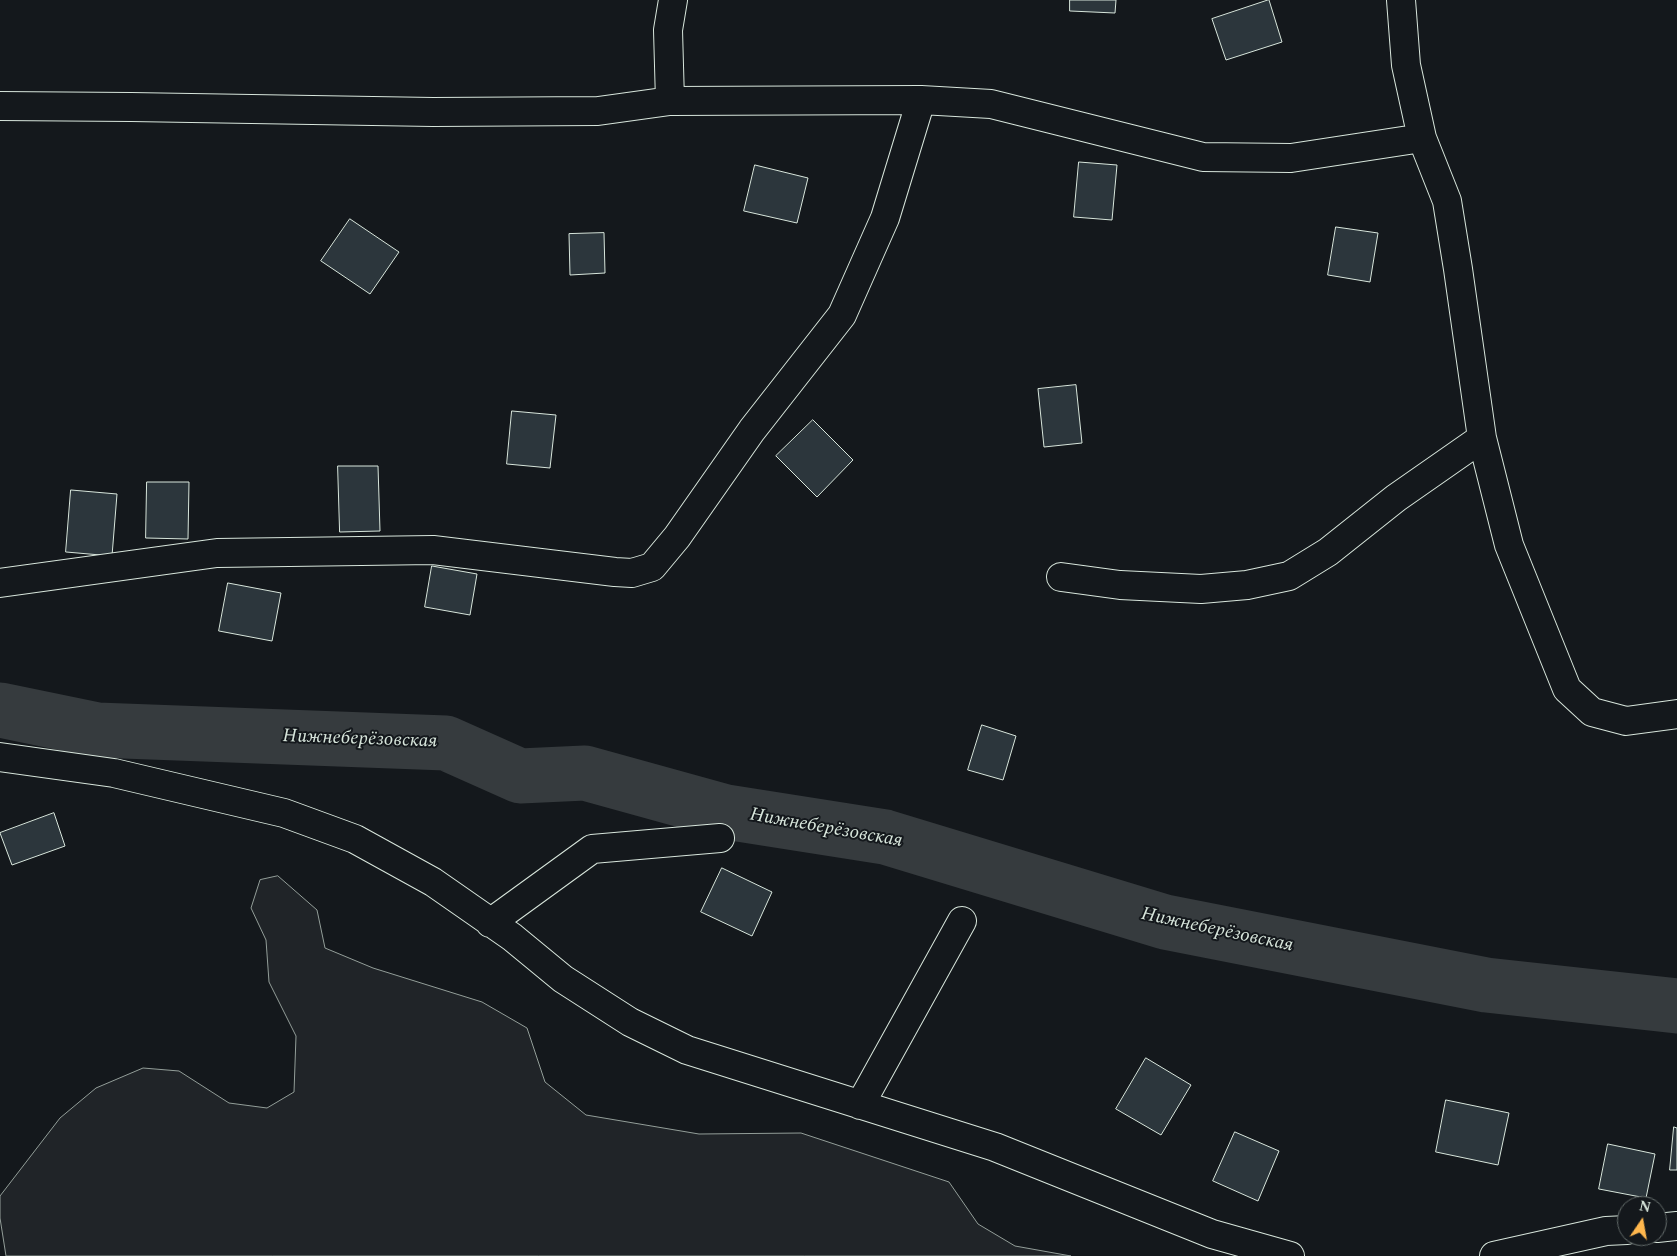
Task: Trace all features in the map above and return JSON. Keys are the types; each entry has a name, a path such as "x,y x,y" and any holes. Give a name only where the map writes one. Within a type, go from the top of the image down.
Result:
{"street":[{"path":"670,100 668,30 673,0"},
{"path":"1401,0 1406,65 1422,138 1447,201 1482,438 1509,545 1567,689 1592,712 1626,721 1677,714"},
{"path":"0,106 433,112 598,111 670,100 921,100 991,104 1203,157 1291,158 1422,138"},
{"path":"0,583 217,553 433,550 615,572 632,573 652,567 677,537 752,430 842,315 885,218 921,100"},
{"path":"1061,577 1120,585 1201,589 1247,585 1289,576 1328,552 1396,498 1482,438"},
{"path":"0,757 114,773 284,813 355,839 433,882 512,937 563,979 630,1022 686,1050 996,1148 1212,1234 1290,1256"},
{"path":"490,923 592,849 720,838"},
{"path":"860,1105 962,920"},
{"path":"1494,1256 1617,1231"}],"shaded area":[{"path":"278,876 317,910 325,948 373,968 482,1002 527,1028 545,1082 586,1115 699,1134 801,1133 949,1182 978,1224 1015,1246 1071,1256 6,1256 0,1218 0,1196 60,1118 96,1088 143,1068 179,1071 229,1103 267,1108 294,1092 296,1036 269,982 266,940 251,908 260,880"}],"building":[{"path":"1070,0 1116,0 1115,13 1070,11"},
{"path":"1269,0 1282,42 1226,60 1212,19"},
{"path":"1079,162 1117,165 1112,220 1074,217"},
{"path":"755,165 808,178 797,223 744,211"},
{"path":"350,219 399,252 370,294 321,261"},
{"path":"1336,227 1378,233 1370,282 1328,275"},
{"path":"604,233 605,273 570,275 569,234"},
{"path":"1076,385 1082,443 1044,447 1038,389"},
{"path":"512,411 556,415 550,468 507,464"},
{"path":"813,420 853,460 817,497 776,456"},
{"path":"338,466 378,466 380,531 340,532"},
{"path":"147,482 189,482 188,539 146,538"},
{"path":"71,490 117,494 112,556 66,552"},
{"path":"432,566 477,574 470,615 425,607"},
{"path":"228,583 281,593 272,641 219,631"},
{"path":"982,725 1016,736 1003,780 968,770"},
{"path":"54,813 65,846 12,865 0,833"},
{"path":"722,868 772,892 752,936 701,912"},
{"path":"1146,1058 1191,1085 1161,1135 1116,1109"},
{"path":"1446,1100 1509,1113 1498,1165 1436,1152"},
{"path":"1674,1127 1677,1128 1677,1170 1670,1170"},
{"path":"1235,1132 1279,1151 1258,1201 1213,1181"},
{"path":"1608,1144 1655,1154 1646,1196 1636,1196 1599,1189"}],"waterway":[{"name":"Нижнеберёзовская","path":"0,710 97,730 446,743 520,776 585,773 726,812 885,837 1165,922 1486,985 1677,1006"}]}
